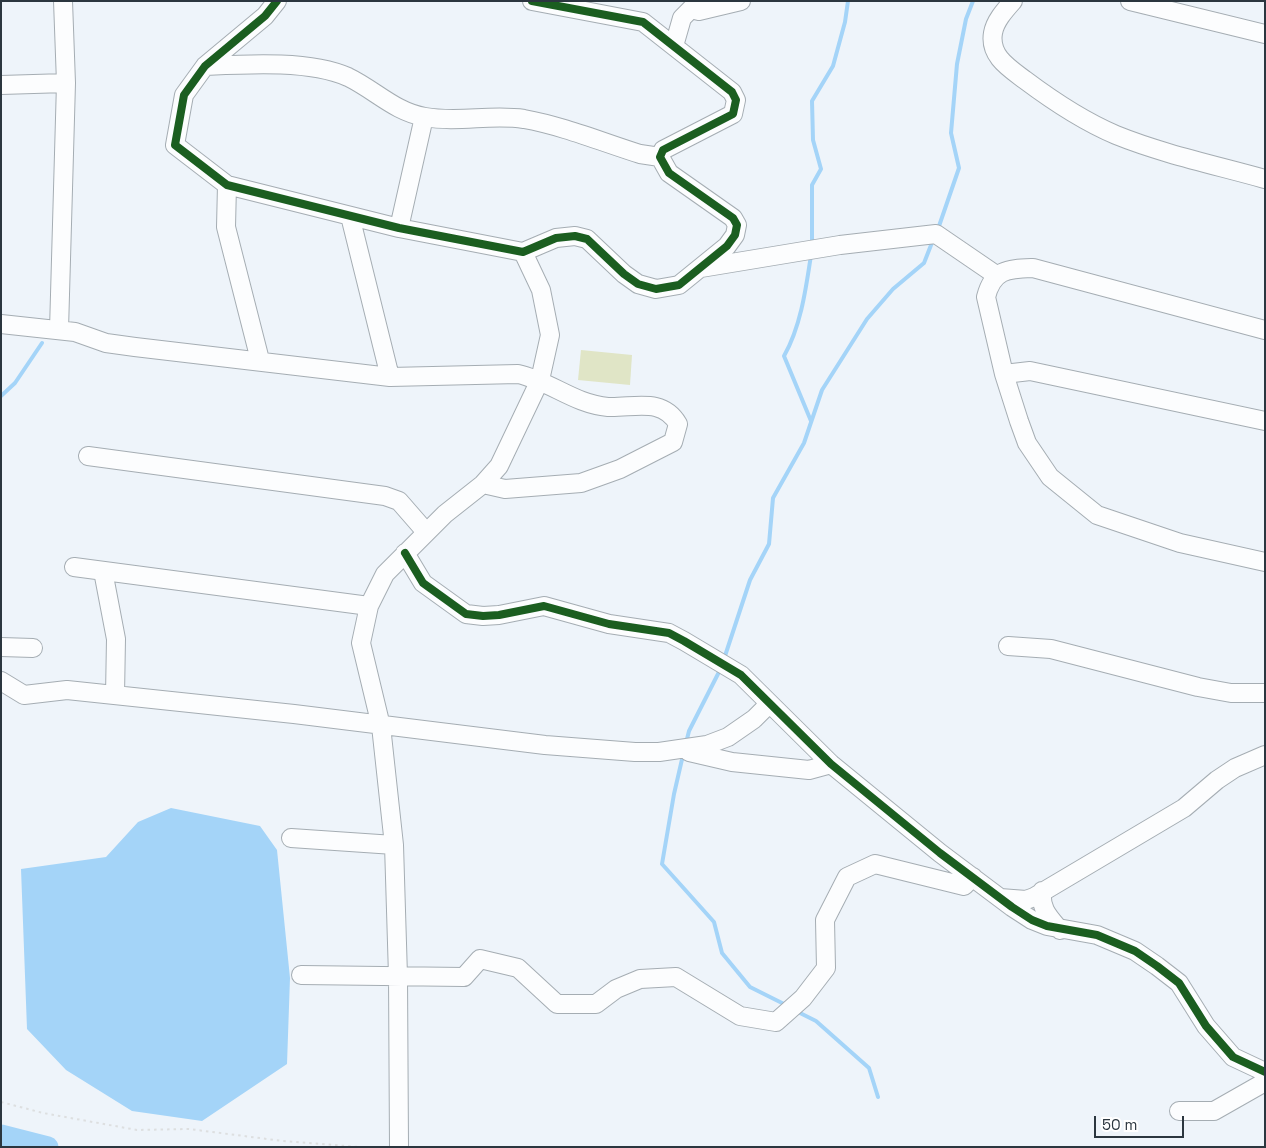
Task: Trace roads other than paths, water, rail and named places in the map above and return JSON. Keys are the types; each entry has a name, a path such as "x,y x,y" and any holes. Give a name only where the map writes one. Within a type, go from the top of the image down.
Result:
{"street":[{"path":"59,330 66,83 63,1"},
{"path":"277,1 265,16 205,66 184,95 175,145 227,184 399,228 523,252 556,238 575,236 587,240 624,274 638,284 656,289 680,285 727,246 735,236 737,225 733,218 669,173 660,157"},
{"path":"532,1 643,22 732,92 736,100 736,108 733,114 663,150 660,157"},
{"path":"674,46 682,18 695,5 699,11 741,1"},
{"path":"1013,1 998,20 993,32 997,56 1004,64 1054,102 1114,134 1157,149 1265,179"},
{"path":"1130,1 1265,34"},
{"path":"205,66 261,64 322,70 346,77 403,111 424,118 464,121 523,119 640,154 660,157"},
{"path":"1,85 66,83"},
{"path":"399,228 424,118"},
{"path":"227,184 226,227 260,360"},
{"path":"350,216 390,376"},
{"path":"700,268 840,245 936,234 996,275"},
{"path":"399,1147 398,976 394,845 381,726 361,644 369,606 385,574 445,514 483,484 499,466 540,380 550,335 541,290 523,252"},
{"path":"1265,330 1033,268 1012,269 996,275 989,285 986,297 1004,374 1027,443 1038,462 1050,477 1097,515 1180,543 1265,562"},
{"path":"1,324 75,332 106,343 206,354 234,360 260,360 390,376 518,374 540,380 571,398 607,407 650,405 671,412 678,424 673,442 620,469 580,483 504,489 483,484"},
{"path":"1004,374 1030,371 1265,421"},
{"path":"88,456 385,496 399,502 426,532"},
{"path":"405,554 423,583 466,614 499,615 544,606 609,624 669,633 741,676 831,764 1000,898 1032,920 1060,930 1097,935 1135,951 1158,966 1179,983 1206,1026 1233,1057 1265,1072"},
{"path":"74,567 369,606"},
{"path":"103,571 116,639 115,695"},
{"path":"1008,646 1051,649 1198,687 1231,693 1265,693"},
{"path":"1,647 33,648"},
{"path":"1,680 24,695 67,690 320,717 381,726 625,751 659,752 707,745 728,737 754,719 769,704"},
{"path":"682,749 732,762 810,770 831,764"},
{"path":"1000,898 1026,900 1042,892 1184,808 1234,768 1265,754"},
{"path":"291,838 394,845"},
{"path":"301,975 464,976 480,959 518,968 557,1004 596,1004 616,989 640,979 676,977 740,1016 776,1022 803,998 826,968 825,920 847,877 875,864 964,886 973,877"},
{"path":"1042,892 1041,901 1044,911 1060,930"},
{"path":"1179,1111 1214,1111 1265,1082"}],"water":[{"path":"171,808 260,826 277,850 290,978 287,1064 202,1121 132,1111 66,1070 27,1029 21,869 106,857 138,822"}],"waterway":[{"path":"812,245 812,185 821,169 813,140 812,101 833,66 845,22 848,1"},
{"path":"938,229 959,168 951,133 957,64 966,19 973,1"},
{"path":"724,659 750,580 769,544 773,498 804,443 822,390 867,319 893,289 924,263 933,240"},
{"path":"811,255 799,320 784,356 811,421"},
{"path":"1,396 15,383 42,343"},
{"path":"686,743 689,731 721,668"},
{"path":"683,755 662,864 714,922 722,953 750,987 788,1006"},
{"path":"796,1011 816,1021 869,1068 878,1097"},
{"path":"1,1135 48,1147"}]}
